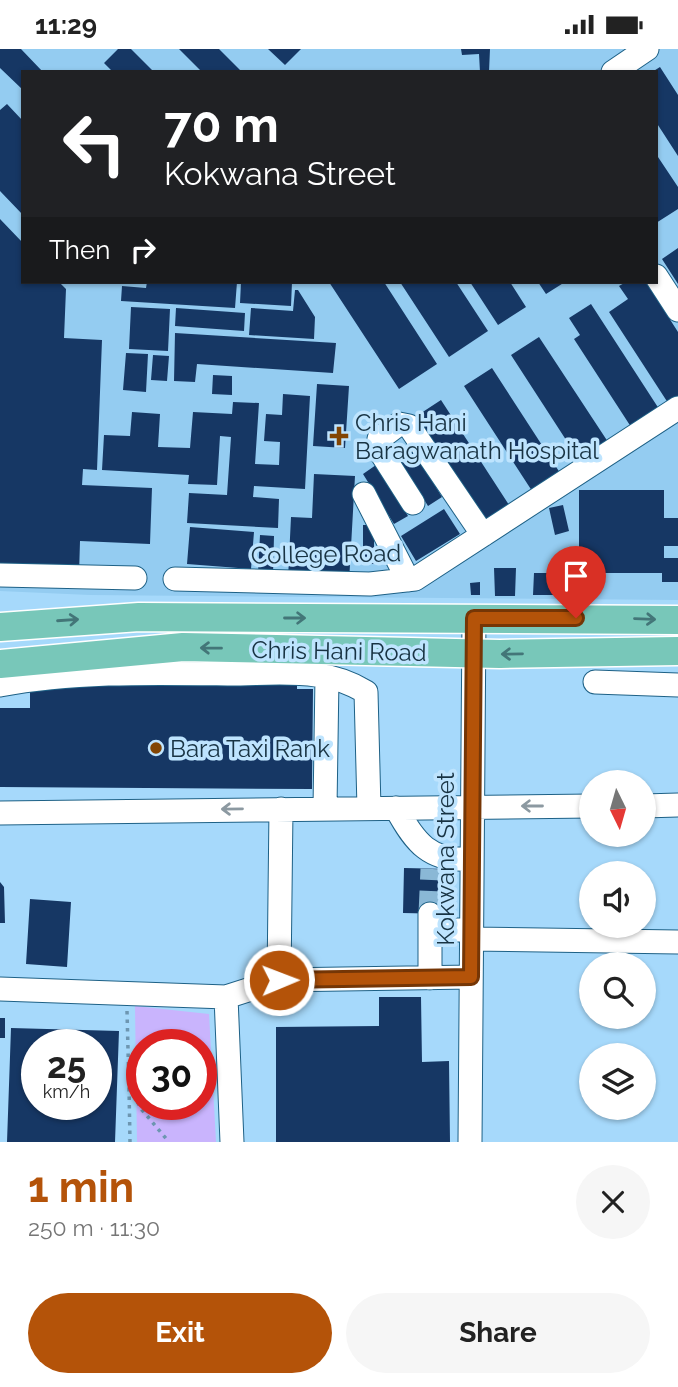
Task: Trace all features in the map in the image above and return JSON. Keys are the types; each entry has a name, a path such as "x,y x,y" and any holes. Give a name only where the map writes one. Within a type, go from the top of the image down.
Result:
{"main road":[{"name":"Chris Hani Road","path":"0,627 102,618 678,620"},
{"path":"334,618 451,631 465,637 474,654"},
{"name":"Chris Hani Road","path":"0,664 183,647 474,654 678,651"}],"street":[{"path":"616,70 647,49"},
{"path":"658,279 678,310"},
{"name":"College Road","path":"175,579 370,585 408,580 428,572 678,408"},
{"path":"414,503 378,448 379,439 403,424 409,426 484,535"},
{"path":"364,494 408,580"},
{"path":"0,575 135,577"},
{"name":"Kokwana Street","path":"470,1142 474,618"},
{"path":"0,685 36,678 111,675 288,674 327,677 352,684 366,692 369,808"},
{"path":"325,808 327,677"},
{"path":"595,683 678,685"},
{"path":"656,806 678,805"},
{"path":"0,813 579,806"},
{"path":"396,807 432,861 471,859"},
{"path":"279,980 281,809"},
{"path":"430,978 430,922 471,935 678,942"},
{"path":"0,989 226,997 279,980 471,977"},
{"path":"226,997 232,1142"}],"path":[{"path":"127,995 127,1029"},
{"path":"129,1120 130,1142"},
{"path":"150,1120 169,1142"}],"shaded area":[{"name":"Chris Hani Baragwanath Hospital","path":"0,49 678,49 678,600 90,595 0,591"},
{"path":"135,1006 209,1014 210,1029 135,1029"},
{"path":"137,1120 215,1120 216,1142 137,1142"}],"building":[{"path":"0,49 21,49 41,70 21,70 21,88 0,68"},
{"path":"118,49 131,49 152,70 111,70 104,63"},
{"path":"179,49 219,49 240,70 200,70"},
{"path":"268,49 301,49 285,65"},
{"path":"461,49 490,49 489,70 480,70 479,54 462,55"},
{"path":"660,67 678,95 678,156 658,125 658,70 655,70"},
{"path":"7,104 21,119 21,213 0,191 0,110"},
{"path":"658,157 678,187 678,209 658,222"},
{"path":"0,219 21,241 21,284 61,284 66,289 64,338 102,340 97,470 83,469 82,485 152,488 150,544 80,541 79,575 0,571"},
{"path":"678,248 678,284 662,259"},
{"path":"147,284 237,284 235,308 121,301 122,286 146,288"},
{"path":"241,284 292,284 291,306 240,303"},
{"path":"330,284 385,284 437,364 399,389"},
{"path":"401,284 457,284 488,331 449,357"},
{"path":"471,284 511,284 526,307 498,325"},
{"path":"539,284 562,284 546,294"},
{"path":"647,284 678,332 678,401 670,406 609,312 628,299 619,286"},
{"path":"295,290 298,290 315,317 314,339 249,335 251,308 293,311"},
{"path":"591,304 661,412 633,430 574,339 580,335 569,318"},
{"path":"131,307 170,309 168,351 129,349"},
{"path":"176,308 245,313 244,331 175,326"},
{"path":"175,333 336,343 333,373 197,364 195,382 174,381"},
{"path":"539,337 610,445 581,463 511,355"},
{"path":"126,353 148,354 146,392 123,390"},
{"path":"153,355 169,356 167,381 151,380"},
{"path":"492,368 562,476 534,494 464,386"},
{"path":"213,375 232,376 232,395 212,394"},
{"path":"317,384 349,386 345,448 313,446"},
{"path":"283,394 310,396 305,489 254,486 253,497 279,499 278,528 187,523 189,493 227,495 231,437 220,436 217,485 188,484 189,475 102,470 104,435 130,436 132,412 160,414 158,447 190,448 193,412 232,414 233,402 259,403 255,464 279,465 280,442 264,441 266,414 282,415"},
{"path":"441,400 511,508 482,527 412,419"},
{"path":"410,445 442,497 428,506 396,454"},
{"path":"376,465 408,516 394,524 363,474"},
{"path":"314,474 355,476 349,582 288,579 291,517 312,518"},
{"path":"579,490 664,490 664,518 678,518 678,546 664,546 664,558 678,558 678,582 662,582 662,573 579,573"},
{"path":"563,505 569,531 555,535 549,508"},
{"path":"444,509 460,534 416,561 401,536"},
{"path":"363,525 374,525 374,564 363,564"},
{"path":"190,527 254,532 251,569 187,564"},
{"path":"260,535 274,536 273,575 258,574"},
{"path":"494,568 516,568 515,596 495,596"},
{"path":"534,573 557,573 556,595 533,595"},
{"path":"480,582 480,595 471,595 470,583"},
{"name":"Bara Taxi Rank","path":"34,683 297,685 297,689 313,689 312,789 0,787 0,708 30,708 30,687"},
{"path":"404,868 449,869 449,914 403,913"},
{"path":"0,882 4,887 5,923 0,923"},
{"path":"30,899 71,902 67,967 26,964"},
{"path":"379,997 421,997 422,1062 449,1061 450,1142 276,1142 276,1027 379,1026"},
{"path":"0,1018 5,1018 5,1038 0,1038"},
{"path":"11,1028 47,1029 21,1029 21,1120 112,1120 112,1031 119,1031 115,1142 7,1142"}],"tunnel":[{"path":"430,914 432,869"}],"place":[{"name":"Chris Hani Baragwanath Hospital","path":"339,436"},
{"name":"Bara Taxi Rank","path":"156,748"}],"route":[{"path":"279,980 471,977 474,618 576,618"}]}
